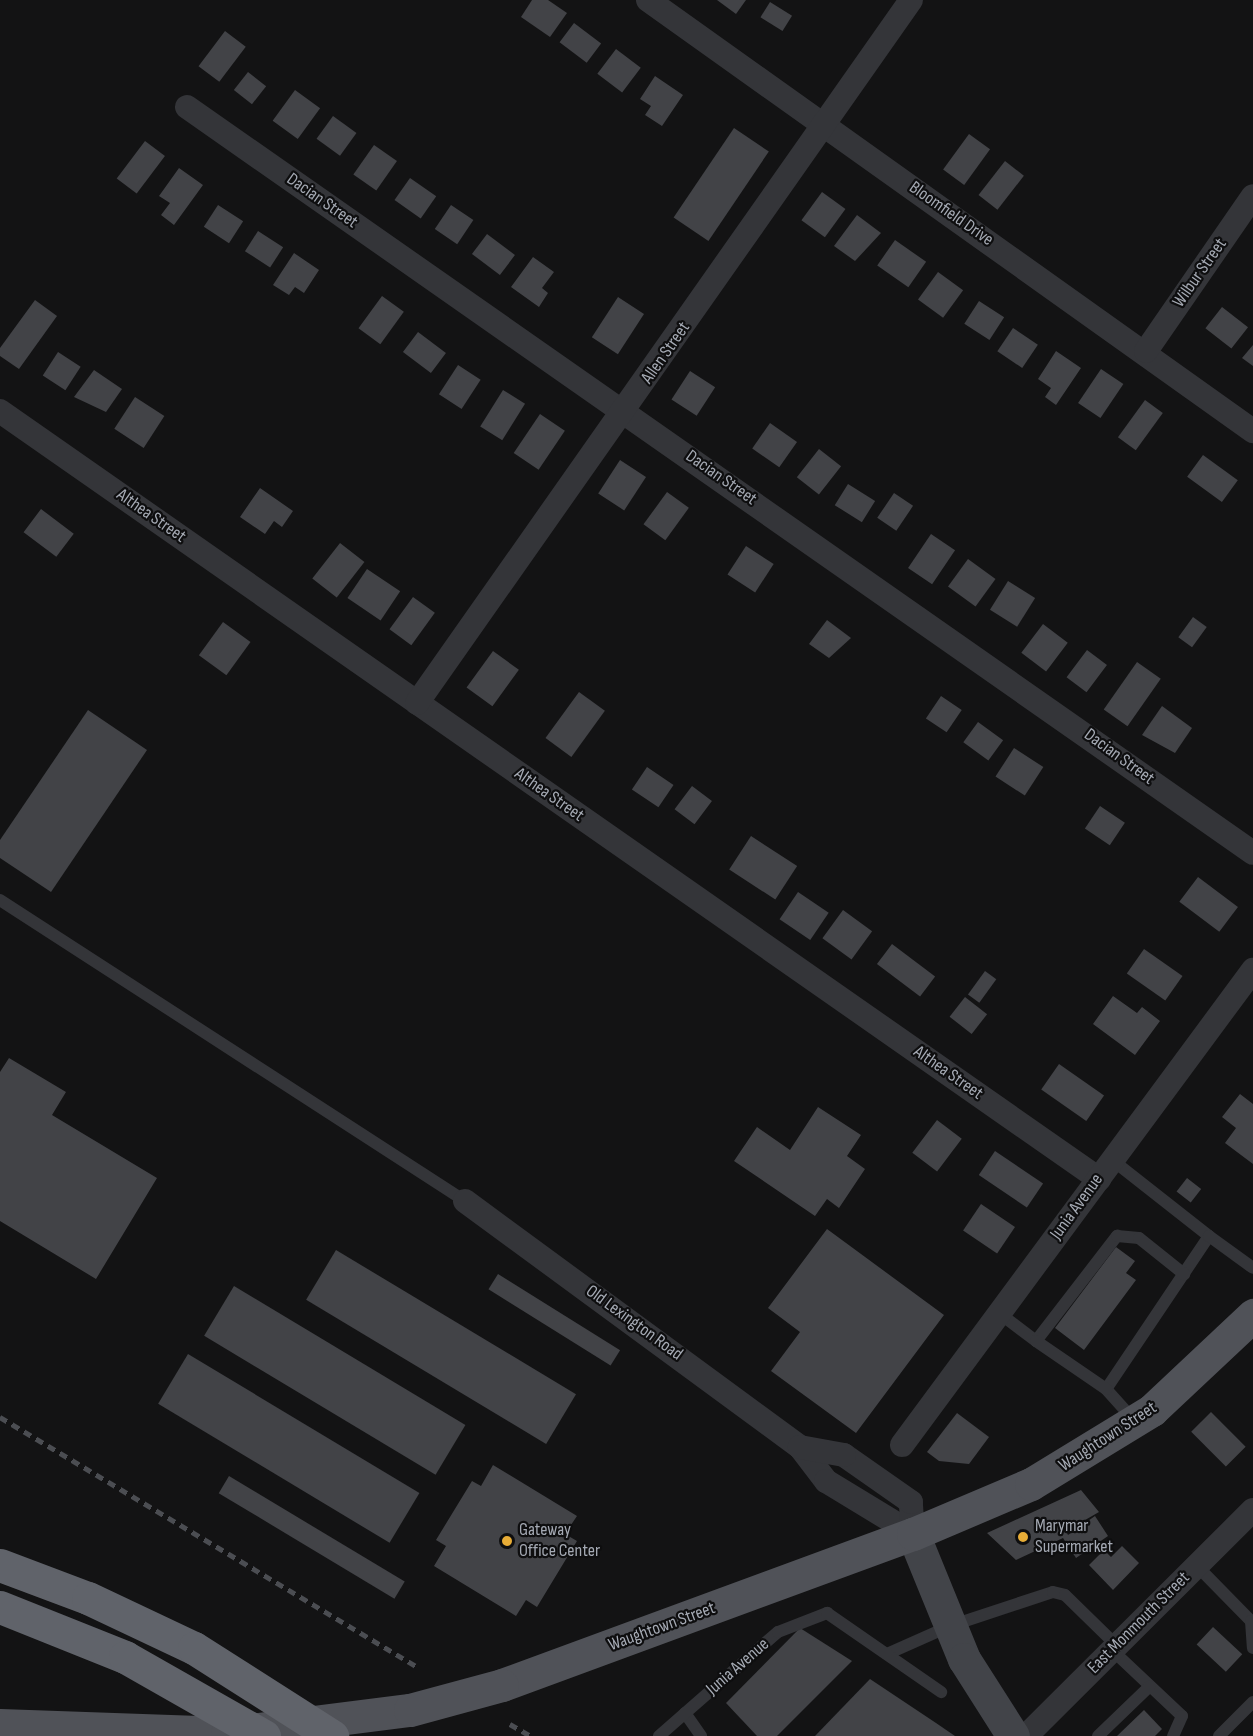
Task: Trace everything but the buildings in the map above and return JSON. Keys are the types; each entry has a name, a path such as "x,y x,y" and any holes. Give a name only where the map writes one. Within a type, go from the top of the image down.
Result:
{"highway":[{"path":"0,1565 88,1598 194,1648 332,1736"},
{"path":"0,1606 125,1657 264,1736"}],"main road":[{"name":"Waughtown Street","path":"0,1725 123,1734 281,1729 410,1710 502,1685 913,1534 1031,1484 1136,1422 1184,1385 1253,1315"},
{"name":"Old Lexington Road","path":"913,1534 976,1683 1013,1736"}],"street":[{"name":"Bloomfield Drive","path":"648,0 1146,351 1253,431"},
{"name":"Allen Street","path":"417,703 626,412 911,0"},
{"name":"Dacian Street","path":"187,107 626,412 1253,853"},
{"name":"Wilbur Street","path":"1146,351 1253,196"},
{"name":"Althea Street","path":"0,411 417,703 1105,1169"},
{"name":"Junia Avenue","path":"902,1445 1253,970"},
{"name":"Old Lexington Road","path":"465,1201 800,1447 826,1481 913,1534"},
{"name":"Old Lexington Road","path":"800,1447 844,1455 911,1502 913,1534"},
{"name":"East Monmouth Street","path":"1026,1736 1253,1510"}],"lane":[{"path":"0,900 465,1201"},
{"path":"1105,1169 1209,1236 1253,1268"},
{"path":"1036,1341 1117,1236 1139,1238 1184,1274"},
{"path":"1106,1389 1209,1236"},
{"path":"999,1314 1106,1389 1136,1422"},
{"path":"1197,1566 1251,1621 1253,1648"},
{"path":"887,1654 950,1626 1053,1592 1065,1596 1149,1687 1182,1716 1173,1736"},
{"name":"Junia Avenue","path":"659,1736 778,1632 827,1613 887,1654"},
{"path":"887,1654 941,1692"},
{"path":"1098,1736 1149,1687"},
{"path":"1219,1736 1253,1702"},
{"path":"685,1713 701,1736"}],"railway":[{"path":"0,1417 418,1667"},
{"path":"510,1724 531,1736"}],"place":[{"name":"Marymar Supermarket","path":"1023,1537"},
{"name":"Gateway Office Center","path":"507,1541"}]}
